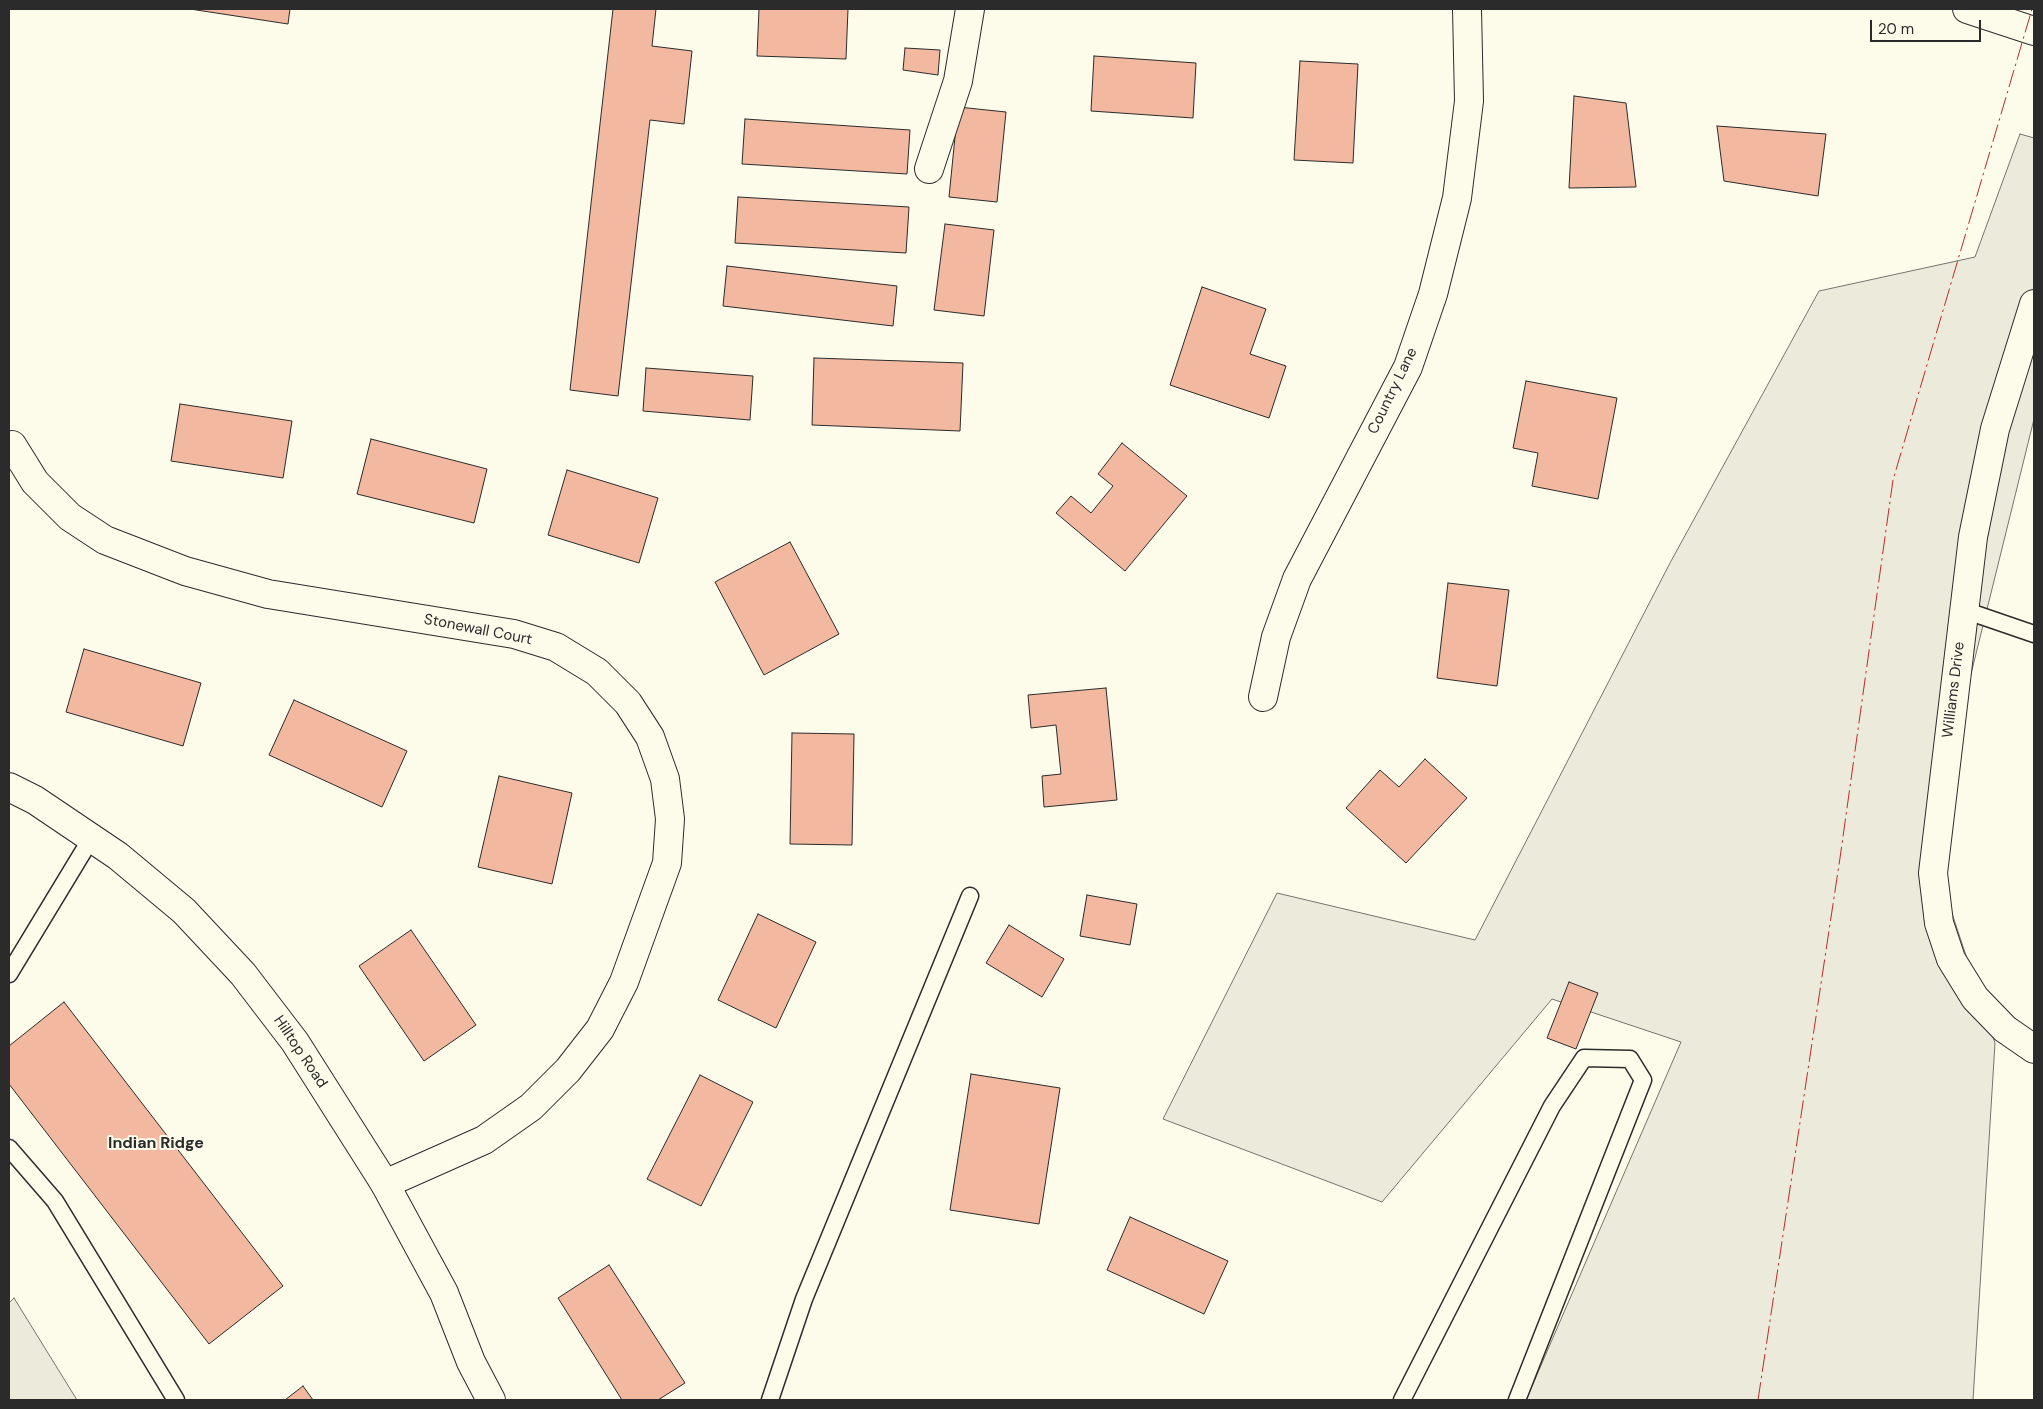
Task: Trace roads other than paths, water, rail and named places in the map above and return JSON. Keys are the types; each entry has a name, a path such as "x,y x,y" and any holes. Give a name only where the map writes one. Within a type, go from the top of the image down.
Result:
{"street":[{"path":"929,169 958,81 970,9"},
{"name":"Country Lane","path":"1263,697 1276,638 1297,579 1408,367 1433,294 1457,198 1469,102 1468,9"},
{"path":"1967,9 2034,31"},
{"name":"Williams Drive","path":"2034,304 1995,429 1973,537 1932,873 1939,923 1952,959 1975,998 2005,1029 2034,1048"},
{"name":"Stonewall Court","path":"12,445 36,482 70,517 105,540 184,571 268,594 514,634 556,647 597,672 628,703 650,737 665,779 670,819 667,863 624,982 600,1028 568,1070 531,1107 484,1140 385,1184"},
{"name":"Hilltop Road","path":"9,786 36,800 118,856 184,912 243,974 295,1042 385,1184 444,1293 471,1362 491,1400"}],"lane":[{"path":"1964,610 2034,634"},
{"path":"9,974 49,904 92,838"},
{"path":"770,1400 804,1299 970,896"},
{"path":"1402,1400 1557,1098 1584,1058 1630,1059 1643,1080 1517,1400"},
{"path":"9,1148 55,1201 176,1400"}],"district":[{"name":"Indian Ridge","path":"156,1144"}]}
